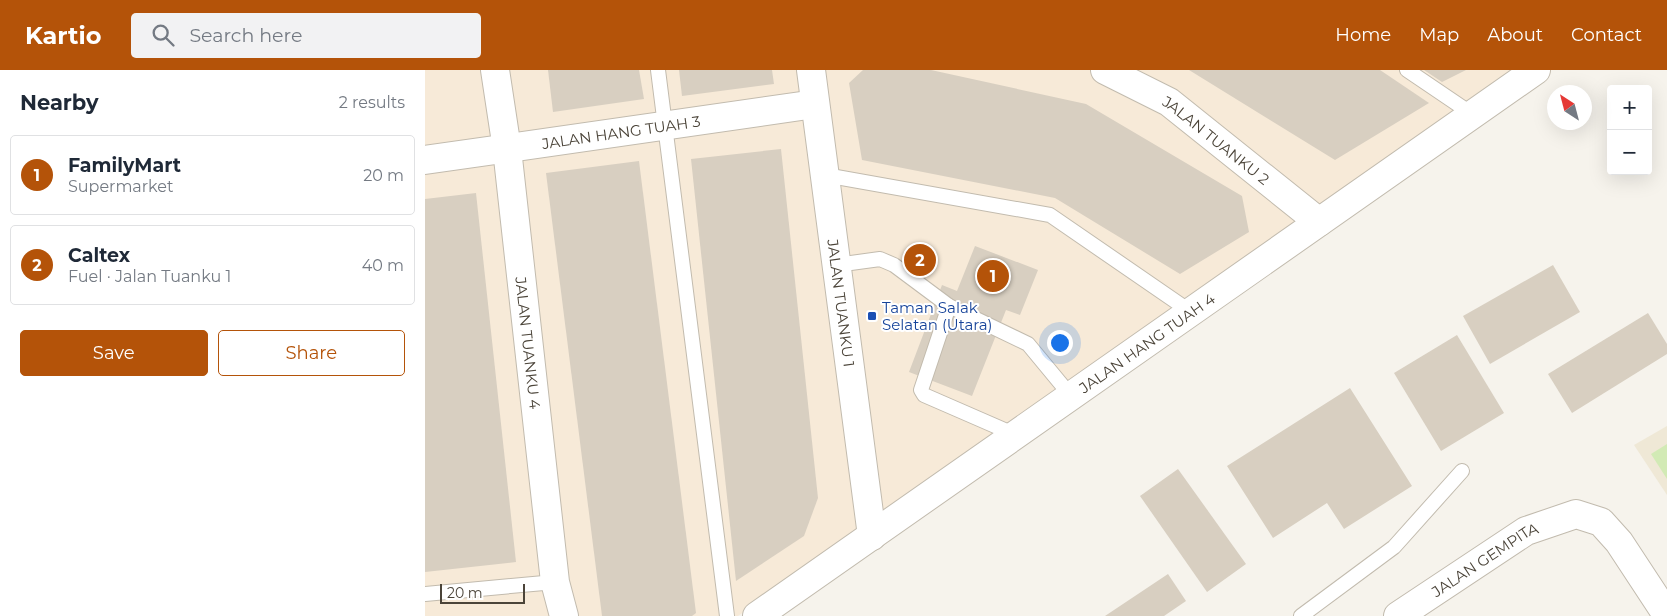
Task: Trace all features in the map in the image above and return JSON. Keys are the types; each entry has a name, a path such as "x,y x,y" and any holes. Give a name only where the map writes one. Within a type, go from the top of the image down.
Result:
{"street":[{"name":"JALAN TUANKU 4","path":"495,70 507,149 555,582 563,616"},
{"name":"JALAN TUANKU 1","path":"811,70 872,536"},
{"name":"JALAN TUANKU 2","path":"1105,70 1169,102 1319,222"},
{"name":"JALAN HANG TUAH 4","path":"757,616 1536,70"},
{"name":"JALAN HANG TUAH 3","path":"425,160 815,104"},
{"name":"JALAN GEMPITA","path":"1398,616 1526,531 1576,514 1601,522 1619,542 1667,615"}],"lane":[{"path":"658,70 727,616"},
{"path":"1407,70 1472,114"},
{"path":"825,175 1050,215 1191,312"},
{"path":"836,265 880,259 894,265 949,306 1027,344 1071,396"},
{"path":"949,306 921,390 924,395 1016,435"},
{"path":"1301,616 1394,547 1462,471"},
{"path":"425,594 555,582"}],"shaded area":[{"path":"425,70 1514,70 738,616 425,616"},
{"path":"1667,426 1667,495 1634,445"}],"green space":[{"path":"1667,444 1667,479 1651,454"}],"building":[{"path":"548,70 639,70 644,99 553,112"},
{"path":"679,70 772,70 774,84 682,96"},
{"path":"863,70 931,70 1086,104 1242,196 1249,232 1180,274 1055,198 862,160 849,83"},
{"path":"1189,70 1380,70 1429,103 1335,160"},
{"path":"1424,70 1466,70 1442,82"},
{"path":"781,149 818,498 804,536 736,581 691,159"},
{"path":"639,161 696,613 692,616 602,616 546,173"},
{"path":"476,193 516,562 425,572 425,199"},
{"path":"975,246 1038,270 1020,315 1006,310 972,396 909,372 942,285 957,291"},
{"path":"1553,265 1580,312 1490,364 1463,316"},
{"path":"1648,313 1667,344 1667,354 1572,413 1548,374"},
{"path":"1457,335 1504,413 1441,451 1394,373"},
{"path":"1350,388 1412,486 1344,529 1327,503 1273,538 1227,466"},
{"path":"1178,469 1246,564 1207,592 1140,496"},
{"path":"1168,574 1186,601 1164,616 1105,616"}],"place":[{"name":"Caltex","path":"920,260"},
{"name":"FamilyMart","path":"993,276"},
{"name":"Taman Salak Selatan (Utara)","path":"872,316"}]}
